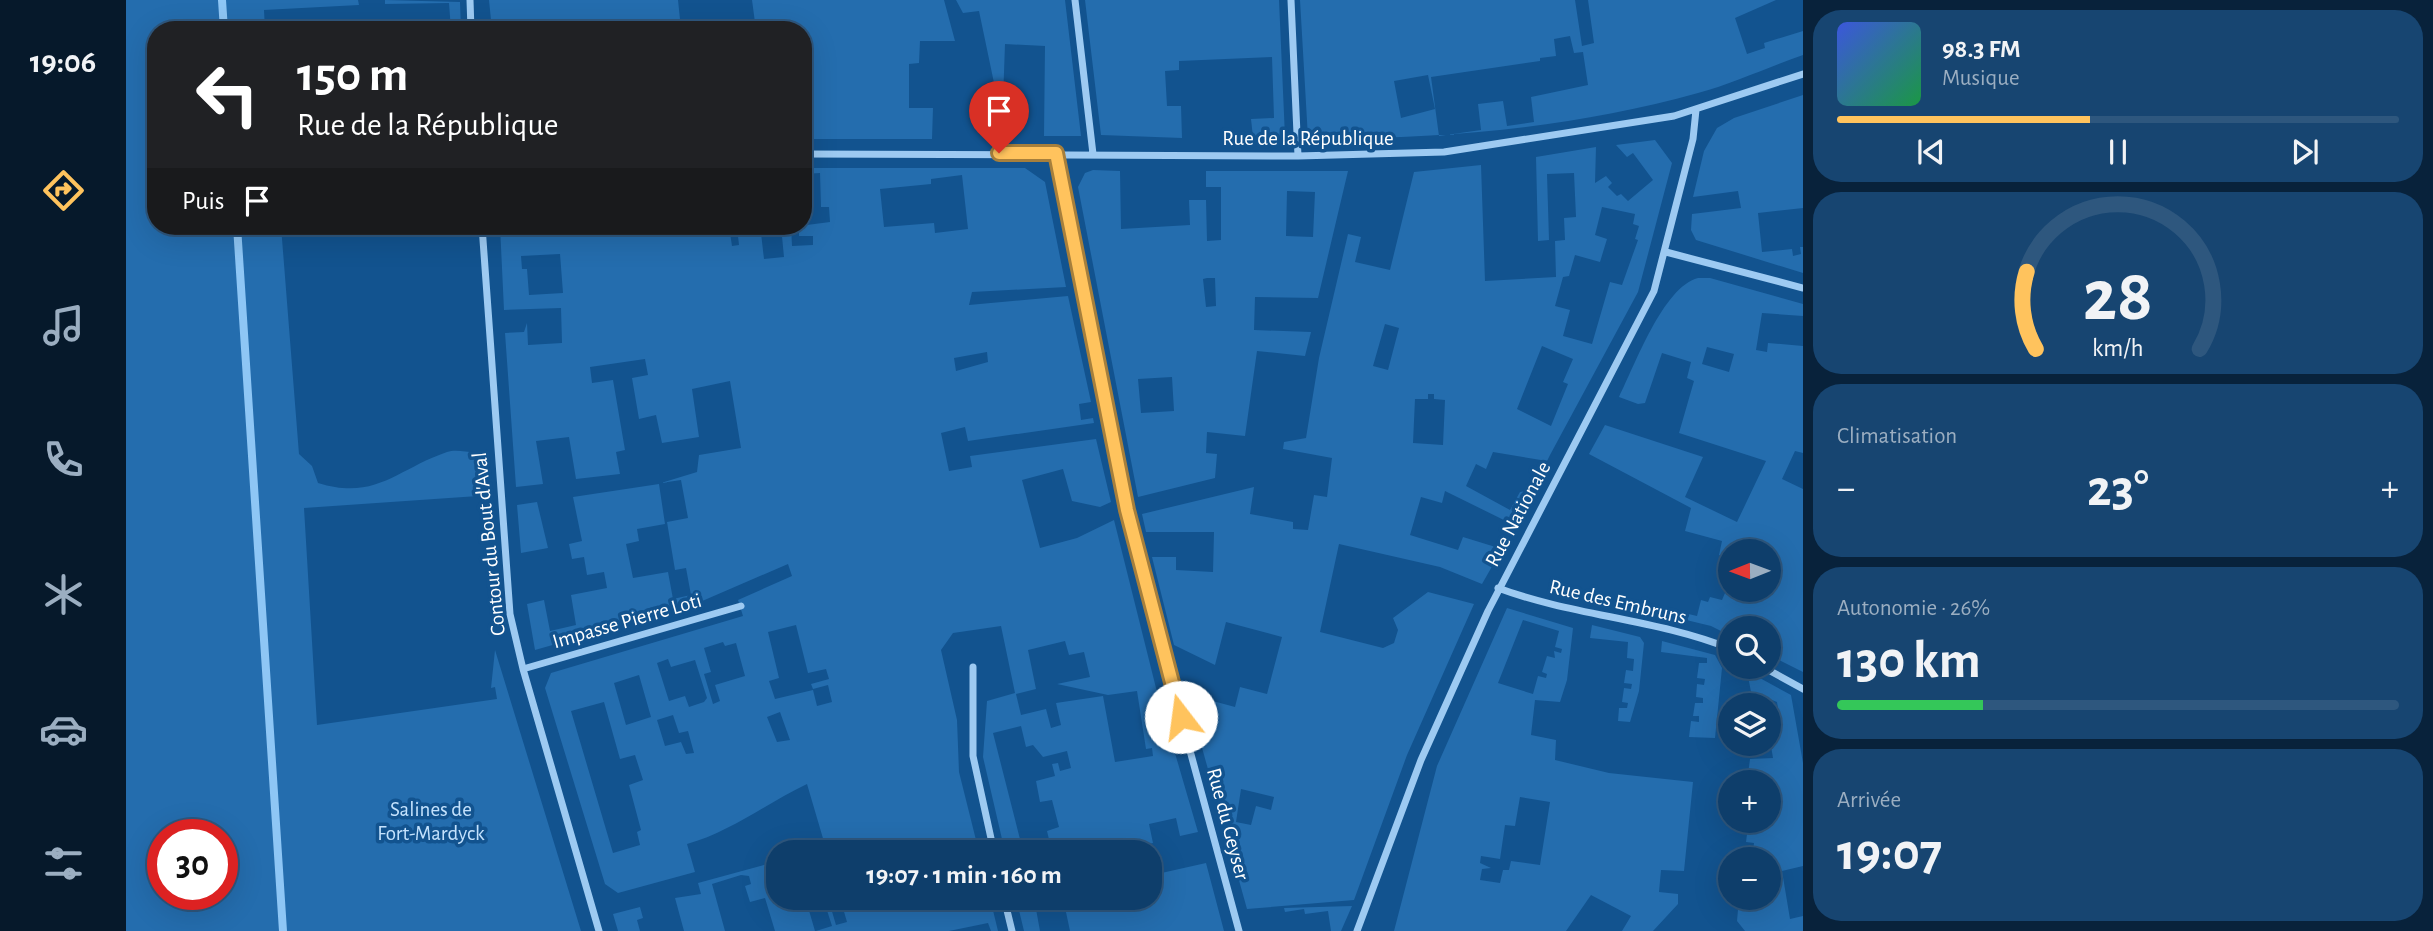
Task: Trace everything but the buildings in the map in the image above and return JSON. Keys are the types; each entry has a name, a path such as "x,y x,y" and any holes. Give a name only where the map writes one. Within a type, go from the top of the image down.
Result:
{"street":[{"path":"470,0 471,21"},
{"path":"1075,0 1094,154"},
{"path":"1291,0 1298,156"},
{"name":"Rue de la République","path":"812,154 1298,156 1455,151 1696,110 1803,74"},
{"name":"Rue Nationale","path":"1357,931 1421,760 1499,588 1645,312 1666,252 1693,139 1696,110"},
{"name":"Rue du Geyser","path":"1056,153 1142,574 1239,931"},
{"name":"Contour du Bout d'Aval","path":"483,235 506,588 523,669 599,931"},
{"path":"1666,252 1803,288"},
{"name":"Rue des Embruns","path":"1499,588 1536,601 1656,628 1718,645"},
{"name":"Impasse Pierre Loti","path":"523,669 741,606"},
{"path":"973,667 973,756 991,840"},
{"path":"1781,677 1803,689"},
{"path":"1007,910 1012,931"}],"green space":[{"name":"Salines de Fort-Mardyck","path":"126,0 358,0 359,5 264,10 265,21 147,21 147,235 282,235 299,454 312,466 318,483 338,488 371,486 447,452 474,452 478,496 304,508 317,725 497,699 495,687 491,688 495,650 581,931 126,931"},
{"path":"385,0 460,2 461,21 450,21 449,3 385,4"},
{"path":"489,0 678,0 680,21 491,21"},
{"path":"752,0 944,0 955,41 920,41 919,63 909,64 909,108 933,108 932,139 812,139 812,21 755,21"},
{"path":"956,0 1065,0 1081,136 1044,136 1045,46 1005,44 1003,101 998,102 979,11 963,13"},
{"path":"1085,0 1279,0 1285,137 1253,137 1251,119 1274,118 1272,57 1179,61 1179,70 1165,71 1167,106 1181,106 1182,138 1101,135"},
{"path":"1300,0 1575,0 1582,46 1594,43 1588,0 1776,0 1735,18 1747,54 1765,48 1764,43 1803,31 1803,55 1698,93 1603,115 1453,134 1481,130 1478,104 1503,101 1507,126 1534,122 1531,97 1588,85 1583,52 1574,53 1570,36 1554,39 1556,56 1540,58 1540,61 1431,77 1439,135 1308,138","holes":["1428,75 1435,109 1401,118 1394,81"]},
{"path":"1803,95 1803,208 1758,213 1762,252 1792,249 1793,256 1801,254 1800,247 1803,247 1803,273 1696,240 1691,230 1692,214 1741,208 1738,191 1693,197 1704,151 1717,128 1734,118"},
{"path":"1655,140 1672,163 1638,292 1547,461 1493,452 1486,469 1476,464 1466,486 1510,510 1520,492 1536,489 1514,525 1445,491 1442,503 1421,497 1410,535 1458,550 1463,537 1502,549 1482,584 1440,567 1339,544 1320,632 1383,648 1394,643 1398,630 1393,618 1428,592 1474,604 1407,755 1354,900 1247,909 1187,694 1235,707 1240,687 1267,694 1282,637 1226,622 1215,665 1174,645 1152,557 1176,557 1176,570 1213,572 1214,532 1146,532 1142,514 1254,487 1250,514 1293,522 1293,529 1308,530 1314,495 1327,497 1332,458 1283,449 1284,442 1306,438 1319,358 1348,234 1361,237 1355,262 1390,270 1414,172 1481,165 1485,281 1556,277 1555,241 1565,240 1564,218 1576,217 1574,173 1547,174 1549,240 1538,241 1536,157 1596,147 1595,183 1606,176 1612,183 1608,187 1617,196 1621,194 1628,201 1653,180 1633,153 1627,157 1616,145","holes":["1602,207 1635,214 1633,224 1639,226 1635,239 1638,240 1622,285 1610,282 1592,344 1563,336 1570,310 1555,306 1563,277 1569,276 1575,255 1600,262 1607,239 1595,235","1385,324 1399,328 1388,370 1373,366","1542,346 1573,359 1563,382 1568,384 1551,426 1517,409","1428,394 1434,394 1434,399 1445,400 1443,445 1413,443 1415,399 1428,399","1241,789 1274,797 1271,810 1256,806 1251,825 1236,822"]},
{"path":"812,168 1025,168 1045,182 1066,287 972,292 969,305 1068,296 1091,402 1079,404 1081,420 1093,418 1094,423 968,441 965,427 941,433 949,471 972,467 970,456 1096,439 1111,502 1100,507 1072,501 1063,469 1022,480 1040,548 1077,538 1114,520 1156,688 1198,832 1180,836 1176,818 1149,824 1152,840 1049,840 1047,831 1059,827 1052,800 1040,802 1036,781 1055,776 1052,764 1058,763 1060,771 1071,768 1067,751 1043,757 1033,745 1026,747 1021,726 993,733 1020,840 1002,840 983,757 987,701 1015,693 1001,626 953,633 941,650 957,720 959,772 976,840 823,840 807,784 733,825 687,844 695,872 618,893 605,884 545,688 551,673 743,616 738,600 792,576 788,564 693,605 535,650 527,604 544,600 550,631 576,625 571,595 607,588 604,572 587,575 584,557 572,559 569,544 582,541 573,497 659,484 665,524 637,529 639,541 626,544 633,578 668,572 673,599 691,595 686,568 675,570 667,522 688,518 681,480 661,483 697,472 699,455 741,448 730,381 692,389 699,437 662,443 656,415 639,419 632,378 648,375 645,359 590,367 592,383 613,380 625,450 616,452 620,474 576,479 569,437 536,441 543,484 516,487 505,333 524,332 527,323 528,345 562,343 561,308 504,310 500,235 730,235 732,246 739,245 738,236 761,235 764,259 784,257 782,235 791,235 792,246 813,245 813,236 799,235 812,235 812,224 830,222 829,207 821,207 820,173 812,173","holes":["962,175 968,229 935,233 934,223 884,227 880,189 931,184 931,179","560,254 563,293 529,295 527,269 522,269 521,256","987,352 988,362 956,371 954,358","796,625 808,673 826,669 829,679 811,684 813,689 828,685 832,702 817,706 813,690 775,699 769,681 779,678 768,632","1065,641 1069,655 1084,652 1090,677 1057,684 1108,695 1137,691 1146,749 1152,748 1153,756 1115,762 1103,696 1056,703 1061,725 1051,728 1046,709 1021,715 1016,694 1036,689 1028,650","723,642 725,646 736,643 745,676 715,685 720,701 713,704 704,674 711,672 704,648","668,659 671,667 695,660 707,698 704,702 689,707 685,696 669,701 657,663","639,675 651,717 626,725 614,683","604,702 620,759 635,755 643,780 629,785 641,830 637,832 640,845 613,853 571,711","780,712 790,740 777,742 767,717","673,715 679,733 688,731 694,753 686,754 681,742 665,746 657,720"]},
{"path":"1093,170 1120,171 1121,229 1190,225 1189,200 1206,200 1207,241 1221,240 1221,187 1206,187 1206,171 1348,171 1318,298 1255,297 1254,330 1311,332 1305,356 1257,351 1245,436 1207,432 1206,453 1217,454 1215,478 1138,497 1078,187 1085,173","holes":["1287,191 1315,192 1313,237 1286,236","1215,278 1216,306 1206,307 1203,279","1172,377 1174,411 1141,413 1138,379"]},
{"path":"1698,278 1710,278 1803,304 1803,316 1762,313 1756,350 1767,352 1768,343 1803,346 1803,453 1795,451 1782,479 1803,489 1803,672 1781,661 1781,616 1718,616 1718,630 1678,618 1680,612 1697,616 1701,600 1708,602 1710,597 1718,599 1718,602 1782,602 1782,539 1718,540 1685,531 1691,508 1589,454 1605,425 1703,457 1685,497 1737,522 1766,461 1679,433 1694,381 1687,378 1691,362 1662,353 1645,403 1638,404 1619,397 1651,329 1673,296 1685,284","holes":["1707,347 1734,354 1729,372 1702,364"]},
{"path":"537,502 548,548 521,553 517,505"},
{"path":"1507,608 1573,628 1567,680 1560,702 1535,700 1531,735 1556,740 1555,760 1609,773 1693,782 1684,871 1661,870 1659,892 1678,894 1678,904 1653,931 1622,931 1631,916 1591,895 1566,931 1394,931 1437,766","holes":["1523,620 1559,631 1555,647 1562,649 1561,653 1554,651 1555,658 1547,656 1542,672 1547,674 1546,678 1538,676 1533,694 1498,683","1520,797 1550,802 1540,865 1511,861 1509,870 1503,870 1500,883 1480,880 1482,869 1491,868 1480,863 1481,856 1500,859 1505,825 1515,826"]},
{"path":"1592,625 1640,637 1644,643 1639,691 1630,722 1618,721 1619,708 1627,708 1628,703 1622,702 1624,688 1631,689 1632,684 1624,683 1626,670 1633,671 1634,659 1627,658 1628,642 1590,638"},
{"path":"1662,641 1715,655 1718,661 1718,679 1721,679 1715,738 1689,737 1691,721 1699,722 1699,716 1693,716 1695,703 1703,703 1703,698 1696,697 1697,684 1704,685 1705,679 1697,678 1699,663 1707,663 1707,658 1661,652"},
{"path":"1749,679 1762,679 1791,695 1803,763 1803,866 1782,871 1790,919 1803,916 1803,931 1745,931 1737,921 1738,910 1781,910 1781,847 1754,847 1754,843 1746,842 1747,833 1781,833 1781,770 1749,770 1750,759 1781,756 1781,693 1751,692"},
{"path":"1206,863 1224,931 1070,931 1066,910 1162,910 1162,873"},
{"path":"766,865 766,901 765,898 750,902 745,886 751,884 749,876 741,875 712,884 725,931 684,931 675,898 701,894 698,883"},
{"path":"1352,906 1341,931 1331,931 1328,911 1305,914 1304,909 1285,912 1284,908"},
{"path":"640,907 643,918 637,920 640,931 618,931 613,914"},
{"path":"769,910 809,910 815,931 775,931"},
{"path":"827,910 832,910 836,925 847,922 844,910 993,910 998,931 991,931 988,923 949,931 816,931 832,926"},
{"path":"1019,910 1036,910 1040,931 1024,931"}],"waterway":[{"path":"222,0 223,21"},
{"path":"238,235 283,931"}],"route":[{"path":"999,153 1056,153 1127,510 1181,717"}]}
